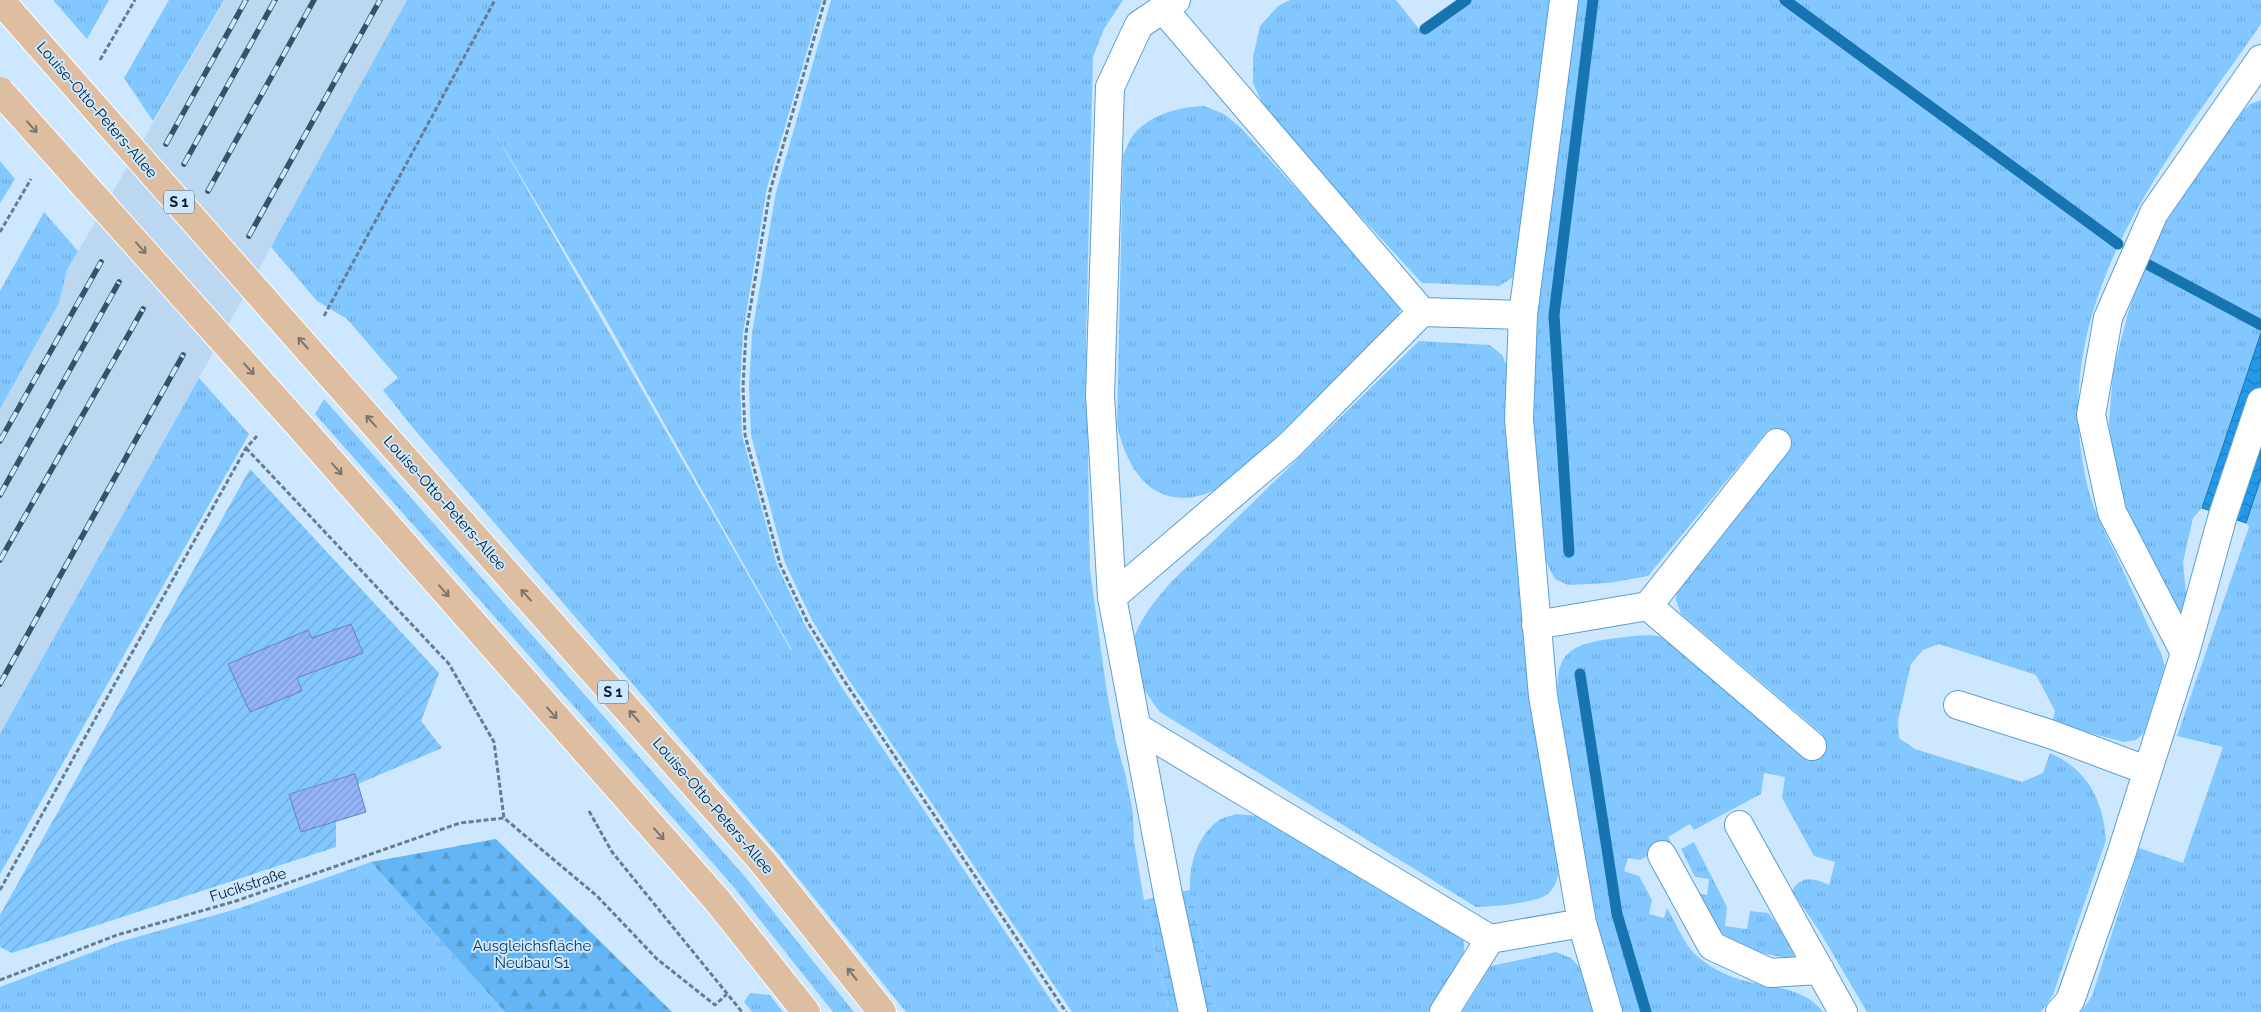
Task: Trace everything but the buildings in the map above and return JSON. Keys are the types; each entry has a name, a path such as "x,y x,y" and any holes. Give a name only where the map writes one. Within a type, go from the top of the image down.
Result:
{"main road":[{"name":"Louise-Otto-Peters-Allee","path":"0,0 762,861 882,1012"},
{"path":"0,90 305,432 717,900 806,1012"}],"lane":[{"path":"1564,0 1523,315 1519,419 1543,696 1582,923 1608,1012"},
{"path":"1193,1012 1168,895 1112,597 1100,395 1110,88 1139,25 1170,4 1422,312"},
{"path":"2185,652 2112,512 2091,415 2108,318 2154,213 2261,59"},
{"path":"1112,597 1290,445 1422,312 1523,315"},
{"path":"2060,1012 2070,1001 2120,858 2146,770 2185,652 2223,515 2261,402"},
{"path":"1536,625 1648,606 1777,443"},
{"path":"1648,606 1812,746"},
{"path":"1958,705 2050,734 2146,770"},
{"path":"1138,728 1490,939 1582,923"},
{"path":"1739,825 1844,1012"},
{"path":"1662,855 1712,946 1770,973 1820,970"},
{"path":"1444,1012 1490,939"}],"path":[{"path":"98,65 136,0"},
{"path":"322,318 495,0"},
{"path":"825,0 770,191 746,333 743,387 745,435 780,564 807,621 843,679 1066,1012"},
{"path":"0,232 32,178"},
{"path":"0,890 246,448 257,436"},
{"path":"246,448 449,664 494,742 504,818 597,896 657,960 715,1005 727,994"},
{"path":"584,804 612,852 742,1012"},
{"name":"Fucikstraße","path":"0,980 117,935 236,902 460,823 504,818"}],"shaded area":[{"path":"225,0 407,0 0,734 0,409 59,303 67,270"}],"green space":[{"path":"53,0 109,0 87,39"},
{"path":"169,0 224,0 153,121 124,78"},
{"path":"407,0 822,0 767,188 743,333 740,386 742,435 777,565 804,623 839,683 1059,1012 906,1012 781,857 413,428 383,390 398,378 347,319 317,301 271,247","holes":["491,126 605,318 792,650"]},
{"path":"831,0 1123,0 1104,29 1093,57 1086,339 1090,570 1106,686 1116,741 1133,813 1134,841 1144,900 1169,1012 1072,1012 847,677 812,620 785,563 751,435 749,387 752,333 776,192"},
{"path":"1290,0 1396,0 1419,29 1426,29 1449,15 1463,0 1553,0 1520,260 1512,278 1499,286 1422,283 1292,142 1265,109 1253,83 1253,57 1260,26 1278,6"},
{"path":"1577,0 2261,0 2261,24 2152,184 2121,240 2097,298 2082,358 2079,421 2088,488 2101,523 2161,653 2165,666 2144,733 2136,740 2124,742 2052,723 2055,711 2036,675 1939,644 1923,650 1911,664 1898,720 1899,738 1915,749 2022,782 2043,773 2050,753 2063,760 2084,777 2097,799 2106,840 2053,995 2041,1012 1867,1012 1820,932 1792,891 1799,882 1808,879 1829,885 1835,862 1814,856 1782,798 1785,777 1764,773 1761,794 1694,830 1690,824 1668,837 1671,842 1640,860 1628,858 1624,871 1639,876 1652,900 1649,914 1664,918 1667,908 1687,944 1704,962 1738,979 1795,992 1815,1003 1823,1012 1620,1012 1595,917 1558,708 1558,676 1566,656 1573,650 1598,641 1651,635 1662,637 1804,756 1822,734 1681,614 1676,600 1677,588 1791,446 1769,429 1648,576 1608,583 1568,585 1555,579 1541,552 1533,436 1533,377 1537,318 1570,38"},
{"path":"2261,100 2261,333 2202,508 2193,518 2183,562 2186,594 2191,601 2187,617 2179,617 2157,578 2151,555 2129,515 2114,467 2109,423 2113,372 2128,313 2145,263 2162,228 2233,122 2250,104"},
{"path":"1204,106 1224,114 1241,128 1396,299 1400,310 1397,321 1225,486 1200,496 1184,498 1169,496 1146,484 1130,462 1117,424 1123,155 1131,138 1154,118 1174,110"},
{"path":"0,161 15,179 0,203"},
{"path":"44,212 78,251 67,270 59,303 0,409 0,291"},
{"path":"1419,341 1490,345 1502,355 1510,374 1560,865 1558,877 1552,890 1544,896 1525,902 1476,907 1160,712 1137,675 1133,659 1133,645 1137,630 1156,600 1171,582"},
{"path":"199,378 249,434 0,874 0,734"},
{"path":"324,399 746,878 854,1012 833,1012 733,886 315,414"},
{"path":"250,469 439,673 421,721 442,748 358,784 354,774 290,793 301,832 336,821 336,847 12,953 0,947 0,915"},
{"path":"2261,478 2261,1012 2081,1012 2092,996 2139,848 2183,863 2223,747 2177,736 2249,527 2246,523"},
{"path":"1236,814 1262,816 1456,929 1464,941 1464,956 1428,1012 1217,1012 1190,890 1190,880 1196,852 1205,835 1220,820"},
{"name":"Ausgleichsfläche Neubau S1","path":"496,839 672,1012 505,1012 371,862"},
{"path":"1694,842 1727,907 1725,926 1747,929 1750,911 1768,913 1779,926 1797,960 1746,950 1712,925 1695,893 1707,895 1709,879 1695,877 1681,849"},
{"path":"371,862 505,1012 0,1012 0,987 119,942 240,908"},
{"path":"1190,890 1217,1012 1169,1012 1144,900"},
{"path":"1556,952 1571,958 1581,969 1594,1012 1462,1012 1491,966"},
{"path":"750,993 770,995 783,1012 752,1012 744,1002"}],"water":[{"path":"2261,333 2261,478 2246,523 2202,508"}],"waterway":[{"path":"1425,29 1466,0"},
{"path":"1569,552 1554,315 1593,0"},
{"path":"1785,0 2118,244"},
{"path":"2145,263 2261,325"},
{"path":"1580,674 1617,914 1646,1012"}],"railway":[{"path":"166,144 246,0"},
{"path":"184,164 275,0"},
{"path":"208,191 314,0"},
{"path":"249,236 380,0"},
{"path":"0,441 101,262"},
{"path":"0,495 119,282"},
{"path":"0,560 143,309"},
{"path":"0,684 183,355"}]}
